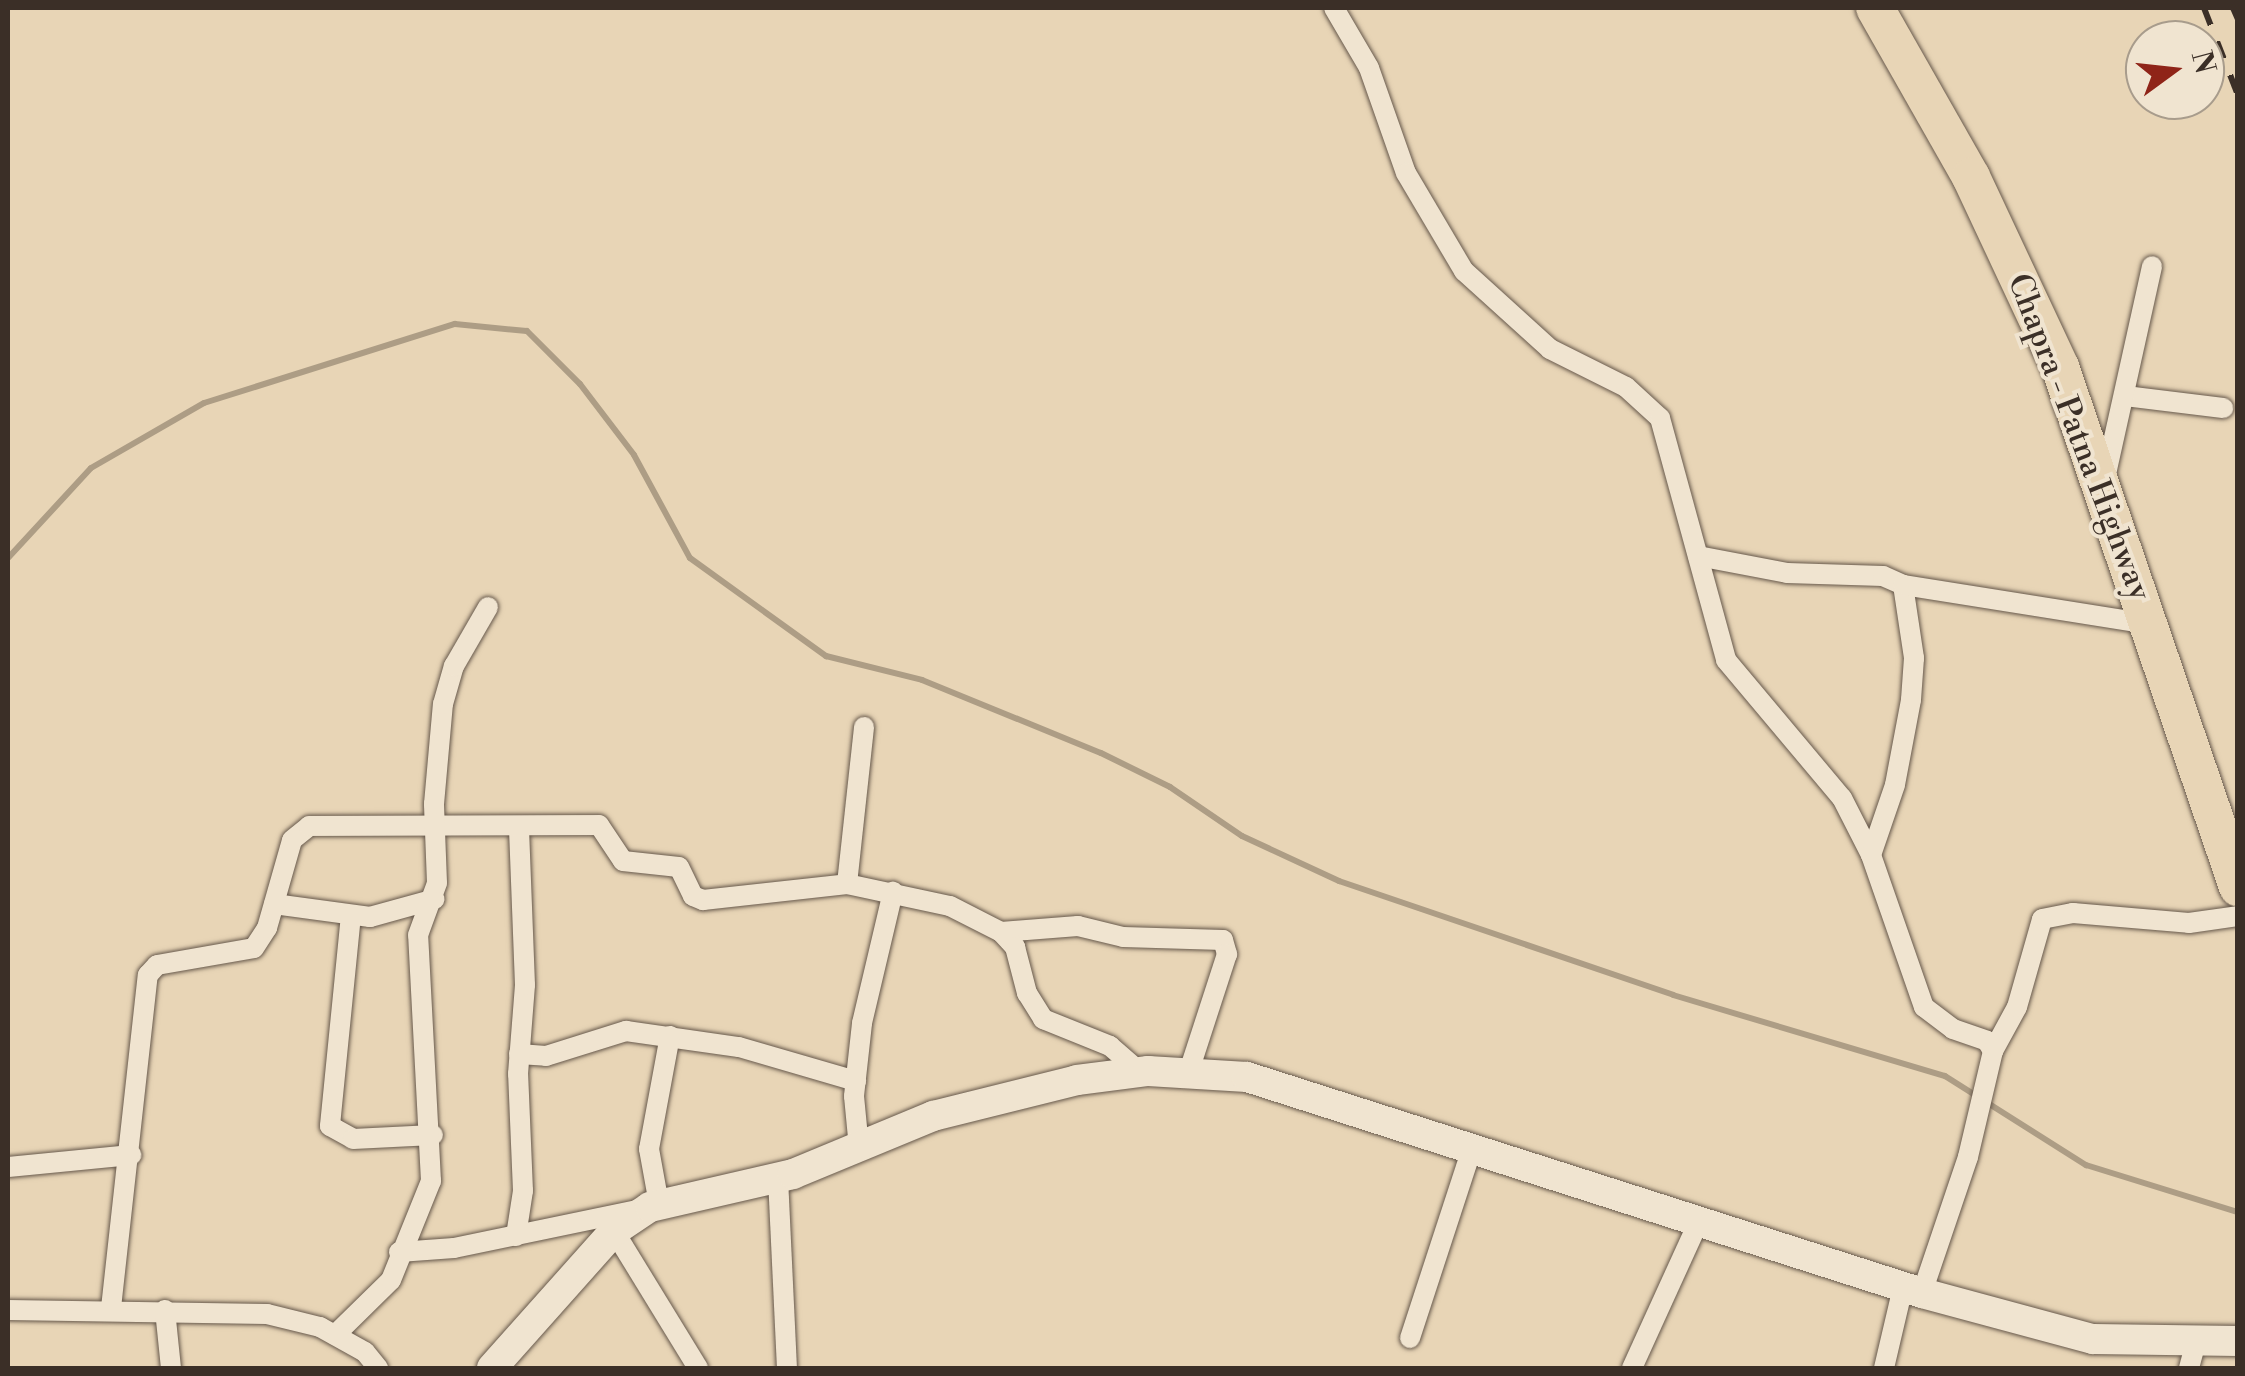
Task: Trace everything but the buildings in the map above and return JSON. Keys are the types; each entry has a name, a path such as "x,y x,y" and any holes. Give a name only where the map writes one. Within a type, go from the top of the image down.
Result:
{"highway":[{"name":"Chapra - Patna Highway","path":"1875,8 2006,245 2102,487 2238,887"}],"street":[{"path":"1334,8 1368,68 1406,174 1464,272 1537,339 1626,388 1660,418 1726,660 1830,781 1872,855 1916,994 1933,1018 1987,1041 1994,1060"},
{"path":"2102,487 2152,266"},
{"path":"2125,396 2224,408"},
{"path":"1698,556 1787,573 1883,576 1903,585 2150,624"},
{"path":"1872,855 1895,785 1911,700 1914,658 1903,585"},
{"path":"335,1335 384,1290 431,1181 433,1135 418,936 435,899 435,825 446,694 454,666 488,606"},
{"path":"848,884 864,726"},
{"path":"111,1308 131,1156 148,974 157,965 254,948 274,904 292,840 309,826 606,828 623,861 678,867 693,896 703,900 848,884 950,906 1001,932 1015,947 1027,993 1043,1019 1110,1046 1140,1072"},
{"path":"516,1236 522,1190 519,1054 525,985 519,826"},
{"path":"858,1148 856,1080 862,1022 893,892"},
{"path":"274,904 351,916 388,914 435,899"},
{"path":"1884,1368 1968,1157 1994,1060 2017,1007 2042,918 2073,913 2189,924 2238,916"},
{"path":"351,916 330,1126 353,1139 433,1135"},
{"path":"1001,932 1078,926 1123,937 1223,940 1227,954 1189,1071"},
{"path":"519,1054 546,1056 626,1031 739,1047 856,1080"},
{"path":"655,1206 649,1149 670,1036"},
{"path":"399,1252 516,1236 778,1178 933,1116 1060,1084 1140,1072 1189,1071 1246,1077 1912,1290 2093,1339 2192,1355 2238,1341"},
{"path":"1410,1338 1471,1151"},
{"path":"8,1167 131,1156"},
{"path":"778,1178 787,1368"},
{"path":"492,1368 614,1231 655,1206"},
{"path":"1632,1368 1698,1223"},
{"path":"614,1231 698,1368"},
{"path":"8,1310 111,1308 267,1314 335,1335 378,1368"},
{"path":"165,1310 171,1368"}],"waterway":[{"path":"8,558 91,468 204,403 455,324 527,331 580,384 634,455 690,558 826,656 922,680 1101,753 1170,787 1242,836 1339,881 1673,995 1945,1076 2086,1165 2238,1212"}],"railway":[{"path":"2204,8 2238,95"},
{"path":"2233,8 2238,19"}]}
